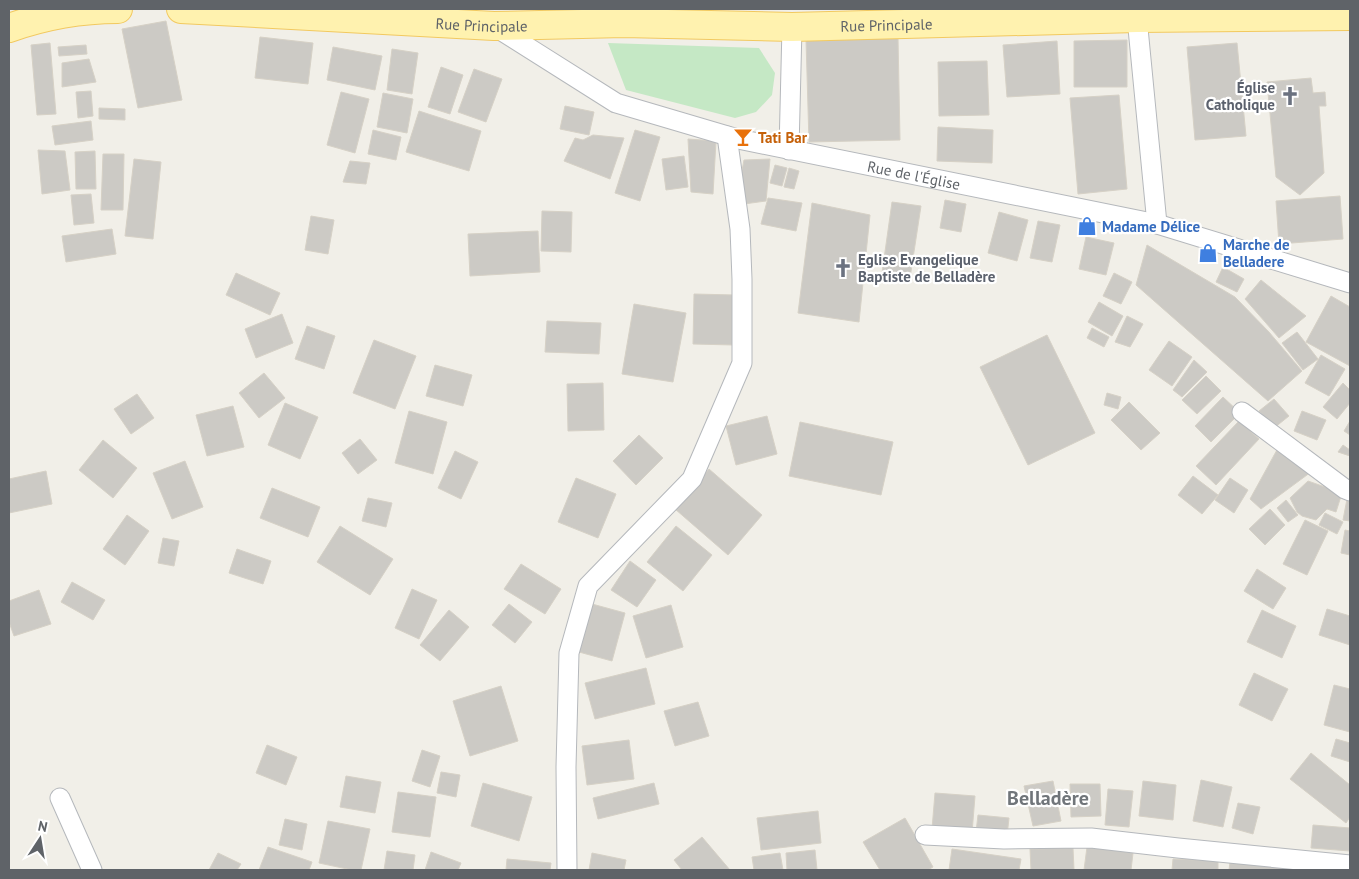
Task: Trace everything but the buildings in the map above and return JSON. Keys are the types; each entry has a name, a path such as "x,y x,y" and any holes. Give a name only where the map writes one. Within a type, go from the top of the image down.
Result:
{"main road":[{"path":"9,28 30,21 98,9 118,9"},
{"name":"Rue Principale","path":"181,9 494,26 630,16 792,28 1137,18 1350,16"}],"street":[{"path":"1137,18 1157,224"},
{"name":"Rue de l'Église","path":"494,26 616,103 727,136 789,150 1157,224 1350,283"},
{"path":"789,150 792,28"},
{"path":"567,870 566,767 569,653 588,586 692,479 742,363 740,228 727,136"},
{"path":"1242,412 1350,491"},
{"path":"60,798 92,870"},
{"path":"925,835 1004,840 1090,838 1350,865"}],"green space":[{"path":"608,43 759,48 775,73 772,95 756,112 735,118 626,90"}],"place":[{"name":"Église Catholique","path":"1290,96"},
{"name":"Tati Bar","path":"743,137"},
{"name":"Madame Délice","path":"1087,226"},
{"name":"Marche de Belladere","path":"1208,253"},
{"name":"Eglise Evangelique Baptiste de Belladère","path":"843,268"}],"district":[{"name":"Belladère","path":"1048,798"}]}
